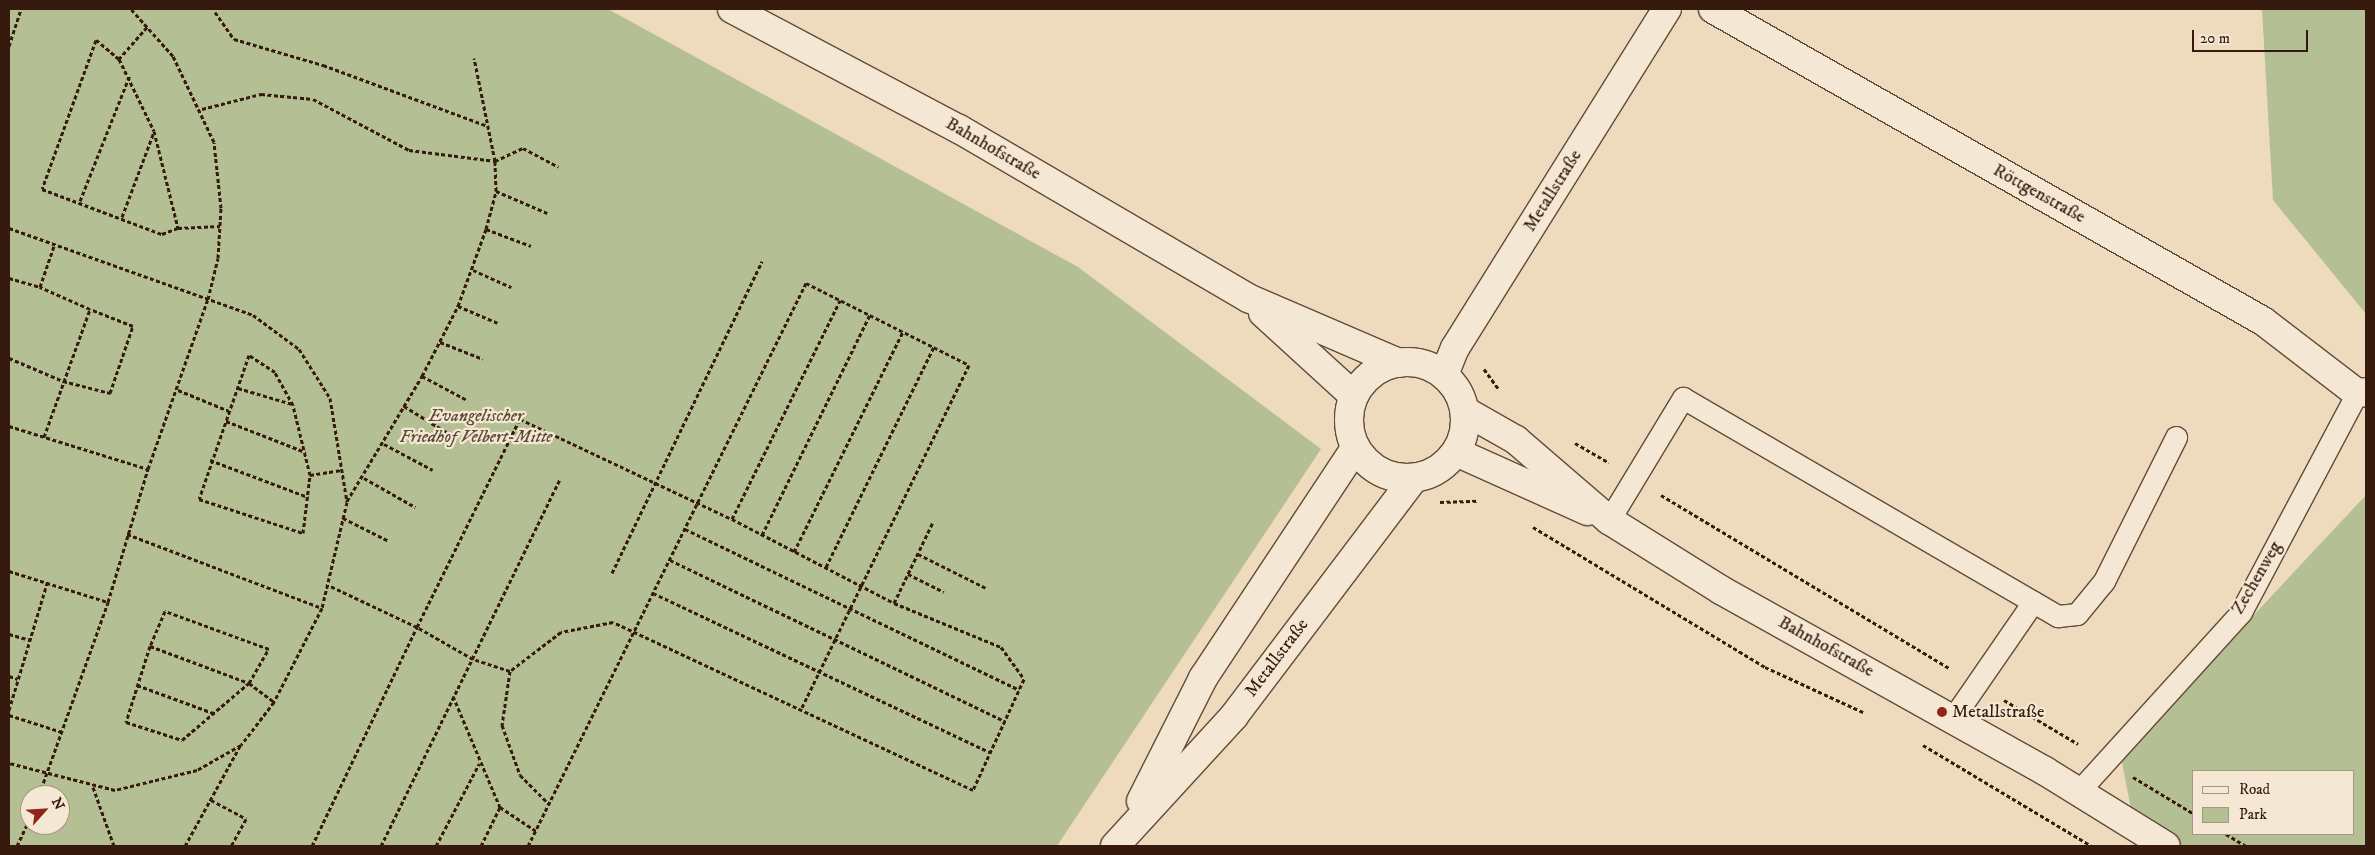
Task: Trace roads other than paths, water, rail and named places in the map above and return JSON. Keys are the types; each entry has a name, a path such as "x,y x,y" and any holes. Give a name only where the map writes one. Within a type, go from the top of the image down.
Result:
{"street":[{"name":"Bahnhofstraße","path":"732,9 959,129 1248,298 1398,363"},
{"name":"Metallstraße","path":"1444,375 1455,348 1667,9"},
{"name":"Röttgenstraße","path":"1713,9 2263,321 2362,392"},
{"name":"Bahnhofstraße","path":"1248,298 1354,396"},
{"path":"1413,362 1444,375 1465,411 1463,438 1456,452 1443,468 1413,479 1378,472 1355,448 1348,421 1354,396 1374,372 1398,363 1413,362"},
{"name":"Bahnhofstraße","path":"1465,411 1516,440 1609,520 1721,590 1953,718 2045,771 2166,846"},
{"name":"Metallstraße","path":"1122,836 1203,678 1355,448"},
{"name":"Bahnhofstraße","path":"1456,452 1496,474 1609,520"},
{"name":"Metallstraße","path":"1122,836 1234,716 1413,479"}],"lane":[{"name":"Zechenweg","path":"2078,792 2241,612 2362,392"},
{"path":"1609,520 1683,398 2058,616 2077,614 2104,581 2176,437"},
{"path":"1953,718 2033,602"}],"place":[{"name":"Metallstraße","path":"1942,712"}],"park label":[{"name":"Evangelischer Friedhof Velbert-Mitte","path":"476,427"}]}
